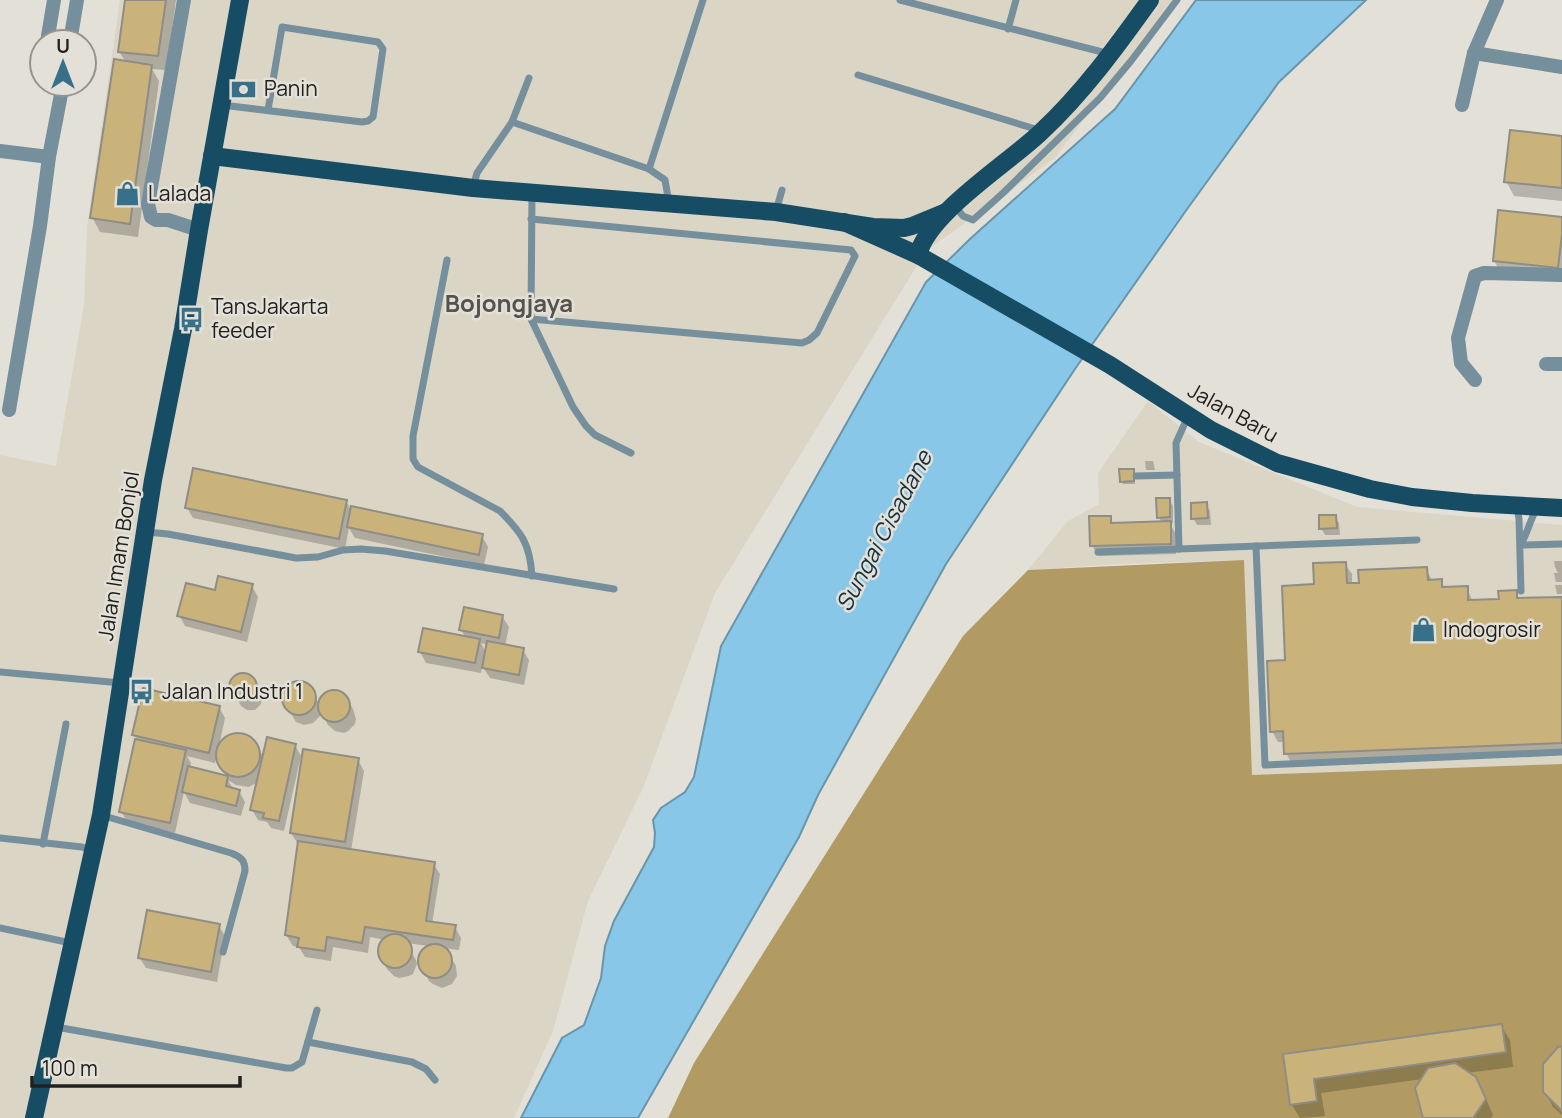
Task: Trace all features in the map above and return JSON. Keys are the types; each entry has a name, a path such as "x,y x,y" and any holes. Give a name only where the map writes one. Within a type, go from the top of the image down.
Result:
{"main road":[{"name":"Jalan Imam Bonjol","path":"34,1118 101,815 153,481 183,329 240,0"},
{"path":"921,257 924,239 950,209 1042,131 1111,54 1150,0"},
{"path":"212,156 532,194 776,212 873,227 904,228 918,225 950,209"},
{"name":"Jalan Baru","path":"844,222 921,257 1110,365 1211,430 1278,463 1337,481 1412,497 1562,508"}],"street":[{"path":"49,28 54,0"},
{"path":"72,28 77,0"},
{"path":"184,0 148,204 151,217 156,220 168,220 199,230"},
{"path":"1462,105 1474,53 1497,0"},
{"path":"1474,53 1562,67"},
{"path":"9,410 60,98"},
{"path":"0,152 49,158"},
{"path":"1475,380 1461,363 1458,338 1475,276 1484,272 1562,275"},
{"path":"1546,364 1562,364"}],"lane":[{"path":"649,169 703,0"},
{"path":"900,0 1111,54"},
{"path":"1008,29 1016,0"},
{"path":"950,209 973,220 1003,193 1100,99 1177,0"},
{"path":"221,105 368,121 373,117 383,48 378,42 282,27 268,110"},
{"path":"858,75 1042,131"},
{"path":"473,188 477,173 512,121 528,78"},
{"path":"512,121 649,169 665,180 669,204"},
{"path":"776,212 782,190"},
{"path":"532,194 531,319 573,407 586,426 595,435 631,453"},
{"path":"531,219 851,250 855,256 817,333 802,343 531,319"},
{"path":"447,260 413,436 413,459 418,467 500,511 527,544 533,576"},
{"path":"1179,549 1176,443 1188,416"},
{"path":"1136,476 1177,475"},
{"path":"1517,506 1521,545 1521,592"},
{"path":"1521,545 1537,506"},
{"path":"145,532 296,558 318,557 343,550 385,551 614,589"},
{"path":"1098,552 1417,540"},
{"path":"1521,545 1562,544"},
{"path":"1256,546 1265,765 1562,752"},
{"path":"0,672 122,683"},
{"path":"43,844 66,724"},
{"path":"101,815 231,853 243,860 245,871 223,952"},
{"path":"0,838 82,847 94,851"},
{"path":"0,928 72,943"},
{"path":"55,1027 292,1068 302,1062 317,1010"},
{"path":"308,1042 418,1064 435,1080"}],"shaded area":[{"path":"120,0 1172,0 1055,158 926,251 715,593 643,788 588,901 553,1031 514,1118 0,1118 0,455 56,466 84,305 87,227"},
{"path":"1148,401 1199,442 1357,507 1562,525 1562,764 1252,775 1243,560 1028,570 1068,521 1099,504 1098,473"},
{"path":"1244,560 1252,775 1562,764 1562,1118 668,1118 694,1063 963,636 1028,570"}],"water":[{"name":"Sungai Cisadane","path":"1196,0 1366,0 1279,82 1075,369 946,564 818,795 799,837 638,1118 521,1118 562,1038 584,1025 601,978 605,946 614,921 654,847 653,820 661,808 685,792 694,777 721,646 926,282 1115,109"}],"building":[{"path":"125,0 166,0 158,56 118,52"},
{"path":"114,59 152,65 130,224 90,218"},
{"path":"1510,130 1562,136 1562,188 1504,182"},
{"path":"1498,210 1562,217 1558,268 1493,261"},
{"path":"193,468 347,500 339,539 185,508"},
{"path":"1119,469 1134,469 1134,481 1120,482"},
{"path":"1156,498 1170,498 1170,517 1157,518"},
{"path":"1207,502 1208,518 1191,519 1191,503"},
{"path":"351,506 483,534 479,555 347,527"},
{"path":"1319,515 1336,515 1337,528 1319,529"},
{"path":"1089,516 1111,516 1111,523 1171,521 1171,544 1090,546"},
{"name":"Indogrosir","path":"1346,562 1347,583 1359,583 1358,570 1427,567 1428,580 1442,579 1442,587 1468,586 1468,600 1499,599 1498,591 1517,590 1517,598 1562,597 1562,743 1284,754 1283,731 1270,732 1267,661 1285,660 1282,586 1314,584 1313,563"},
{"path":"218,576 253,584 241,632 177,616 186,583 215,590"},
{"path":"464,607 503,615 499,638 459,630"},
{"path":"423,628 480,639 475,663 418,652"},
{"path":"487,641 524,648 519,675 482,668"},
{"path":"243,673 253,677 257,687 253,697 243,701 233,697 229,687 233,677"},
{"path":"299,681 311,686 316,698 311,710 299,715 287,710 282,698 287,686"},
{"path":"143,688 220,706 209,753 132,735"},
{"path":"334,690 346,694 350,706 346,718 334,722 322,718 318,706 322,694"},
{"path":"238,733 247,734 254,739 259,746 259,764 254,771 247,776 238,777 229,776 222,771 217,764 216,755 217,746 222,739 229,734"},
{"path":"267,737 296,744 279,821 263,818 264,813 250,810"},
{"path":"135,739 186,750 170,823 119,812"},
{"path":"303,749 359,758 345,842 290,833"},
{"path":"188,766 228,776 226,786 240,790 236,806 182,792"},
{"path":"298,841 435,862 426,921 456,925 453,940 365,927 362,943 327,937 325,951 297,947 299,938 285,935"},
{"path":"147,910 220,924 211,972 138,958"},
{"path":"395,934 407,939 412,951 407,963 395,968 383,963 378,951 383,939"},
{"path":"435,944 447,949 452,961 447,973 435,978 423,973 418,961 423,949"},
{"path":"1502,1024 1506,1052 1314,1079 1317,1101 1290,1105 1283,1054"},
{"path":"1562,1046 1562,1111 1543,1092 1543,1064"},
{"path":"1455,1063 1476,1077 1486,1099 1473,1118 1423,1118 1415,1088 1428,1068"}],"place":[{"name":"Panin","path":"244,89"},
{"name":"Lalada","path":"128,194"},
{"name":"TansJakarta feeder","path":"191,319"},
{"name":"Indogrosir","path":"1423,630"},
{"name":"Jalan Industri 1","path":"142,692"}],"district":[{"name":"Bojongjaya","path":"509,304"}]}
